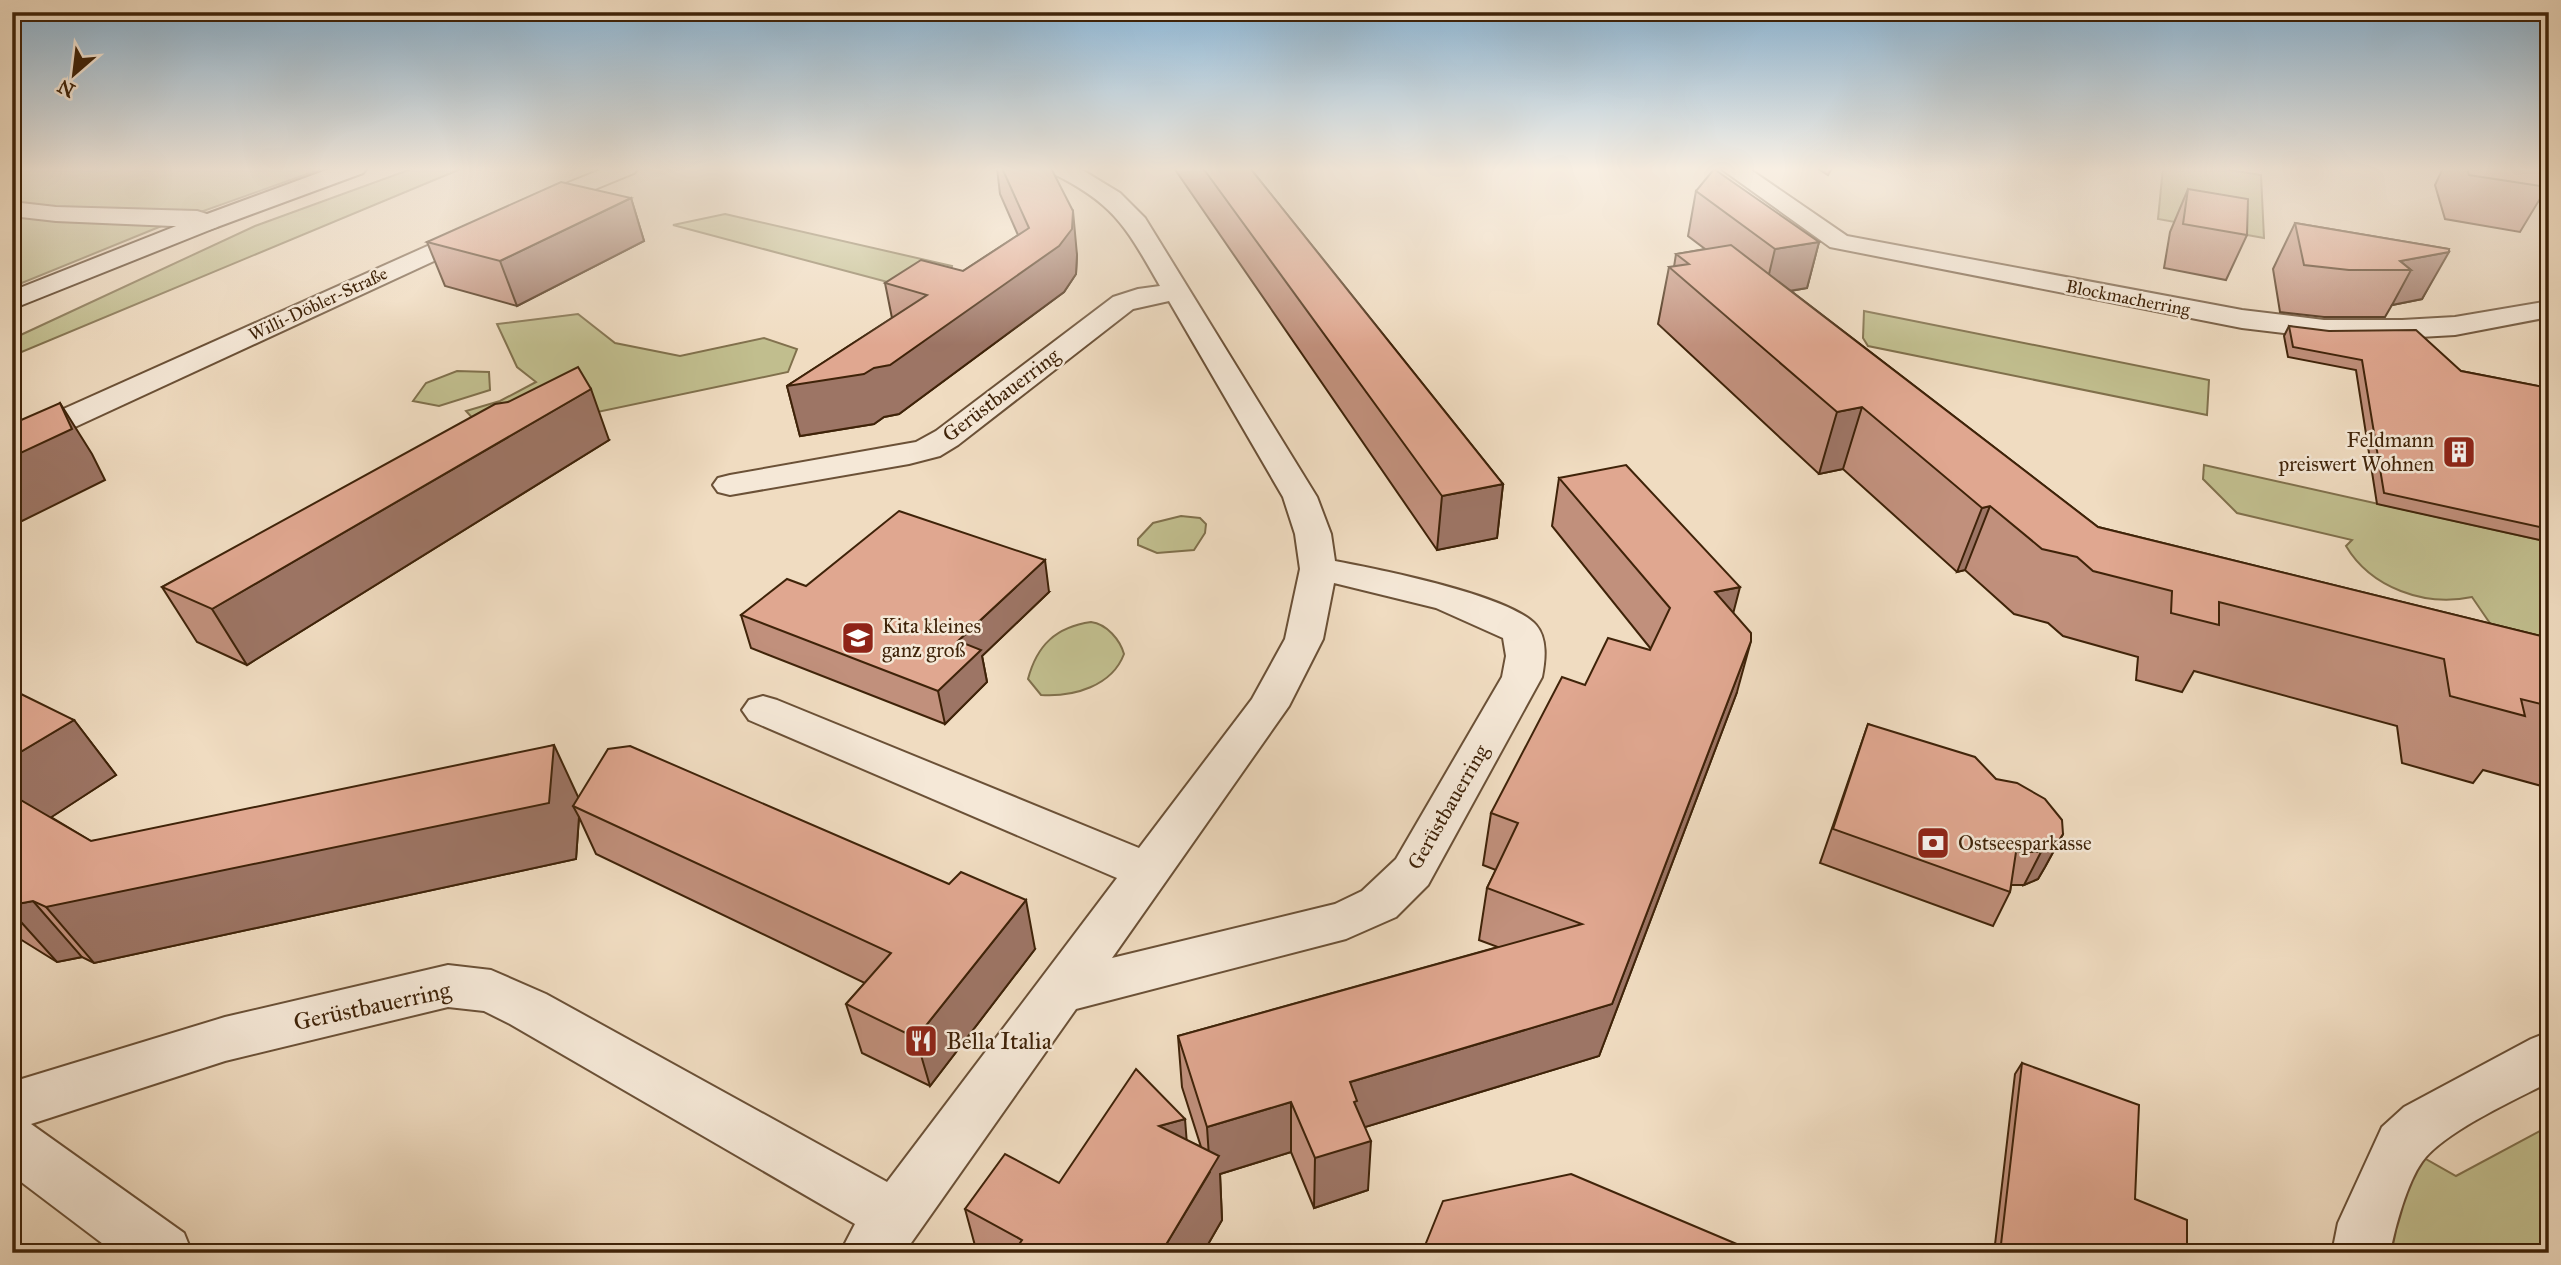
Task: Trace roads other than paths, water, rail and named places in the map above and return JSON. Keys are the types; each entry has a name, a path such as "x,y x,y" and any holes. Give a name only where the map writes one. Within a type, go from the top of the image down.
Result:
{"street":[{"path":"12,302 196,227"},
{"name":"Willi-Döbler-Straße","path":"12,444 487,227"},
{"name":"Gerüstbauerring","path":"12,1106 225,1039 448,986 491,990 528,1009 882,1235 1269,706 1304,639 1318,569 1313,534 1300,496 1136,227"},
{"name":"Blockmacherring","path":"1817,227 1839,242 2242,319 2324,329 2455,326 2549,309"},
{"name":"Gerüstbauerring","path":"730,485 928,449 957,430 1123,303 1138,297 1177,292"},
{"name":"Gerüstbauerring","path":"1061,992 1346,920 1379,904 1412,872 1522,677 1527,656 1521,632 1495,615 1379,581 1318,569"},
{"path":"763,710 1150,872"},
{"path":"2361,1253 2368,1223 2401,1145 2423,1124 2549,1055"},
{"path":"12,1142 163,1253"}],"place":[{"name":"Feldmann preiswert Wohnen","path":"2459,452"},
{"name":"Kita kleines ganz groß","path":"858,638"},
{"name":"Ostseesparkasse","path":"1933,843"},
{"name":"Bella Italia","path":"921,1041"}]}
